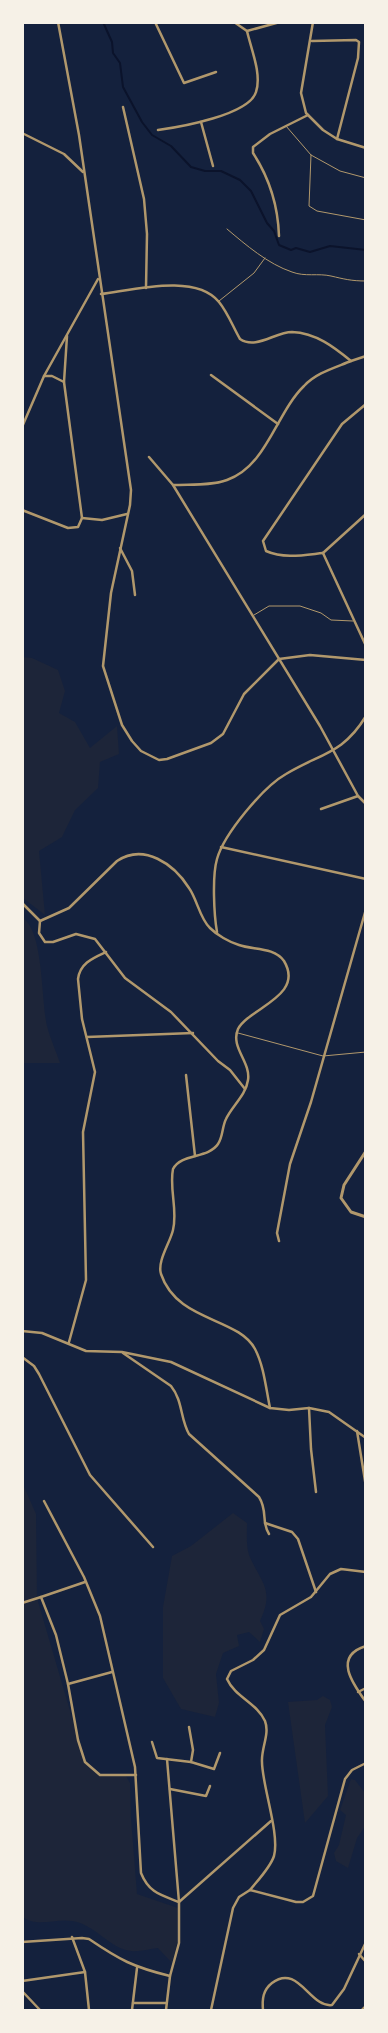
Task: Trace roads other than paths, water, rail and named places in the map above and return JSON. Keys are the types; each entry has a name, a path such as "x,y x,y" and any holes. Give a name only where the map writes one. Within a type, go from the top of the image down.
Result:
{"street":[{"path":"58,22 83,172 131,490 128,514 119,547 111,593 103,656 105,678 122,725 141,751 151,757 167,759 218,739 228,726 244,694 279,659 310,655 366,660"},
{"path":"155,22 184,83 216,72"},
{"path":"158,130 201,122 246,105 252,100 258,81 247,31 234,22"},
{"path":"247,31 280,22"},
{"path":"313,22 312,41 301,93 302,103 308,115 323,130 337,139 366,148"},
{"path":"312,41 356,40 359,42 358,58 337,139"},
{"path":"123,107 144,200 147,234 146,288"},
{"path":"279,236 276,204 270,185 254,153 253,147 258,142 308,115"},
{"path":"201,122 213,166"},
{"path":"22,133 64,154 83,172"},
{"path":"22,427 44,376 99,278"},
{"path":"101,294 146,288 182,286 200,289 218,301 240,339 245,342 257,342 278,334 294,332 324,341 351,361"},
{"path":"22,510 68,528 78,527 82,518 64,382 67,336"},
{"path":"174,485 221,482 236,475 256,457 302,387 315,376 366,356"},
{"path":"210,375 278,424"},
{"path":"44,376 52,376 64,382"},
{"path":"366,404 342,424 263,541 266,551 276,555 291,556 323,552 366,514"},
{"path":"149,458 174,485 334,751 358,796 366,804"},
{"path":"82,518 102,520 128,514"},
{"path":"119,547 132,571 136,595"},
{"path":"323,552 366,646"},
{"path":"217,932 214,916 216,862 221,847 245,816 278,779 334,751 356,732 366,716"},
{"path":"321,810 358,796"},
{"path":"221,847 366,879"},
{"path":"40,922 68,908 124,856 141,854 162,860 175,869 189,887 209,928 232,943 275,954 282,959 288,974 286,984 278,996 246,1020 237,1033 237,1044 248,1072 245,1089 225,1120 216,1146 179,1162 173,1169 174,1222 160,1267 166,1284 188,1308 238,1332 249,1340 261,1364 270,1408"},
{"path":"22,903 40,922 39,933 45,942 53,942 76,934 82,934 95,939 125,978 162,1004 193,1033 245,1089"},
{"path":"279,1241 277,1233 288,1172 366,909"},
{"path":"69,1342 86,1280 83,1132 95,1072 80,1008 78,973 88,960 106,952"},
{"path":"87,1037 193,1033"},
{"path":"186,1075 195,1156"},
{"path":"366,1151 344,1184 341,1198 351,1212 366,1217"},
{"path":"22,1330 42,1333 69,1342 86,1351 122,1352 171,1362 270,1408 289,1410 309,1408 329,1412 366,1438"},
{"path":"122,1352 170,1386 176,1393 181,1402 185,1426 189,1434 259,1497 266,1511 264,1523 269,1534"},
{"path":"22,1357 34,1366 39,1374 90,1475 153,1547"},
{"path":"309,1408 316,1492"},
{"path":"357,1432 366,1487"},
{"path":"44,1501 86,1582 100,1616 129,1736 136,1775 142,1873 146,1884 154,1892 179,1902"},
{"path":"264,1523 292,1532 298,1539 316,1592"},
{"path":"211,2010 233,1908 239,1897 250,1890 274,1855 272,1821 262,1766 266,1734 265,1722 253,1707 231,1688 227,1679 231,1671 252,1660 264,1650 280,1615 311,1597 335,1570 366,1572"},
{"path":"22,1604 86,1582"},
{"path":"41,1597 56,1635 68,1684 78,1740 85,1762 100,1775 136,1775"},
{"path":"366,1646 354,1650 349,1655 347,1664 358,1692 366,1702"},
{"path":"68,1684 112,1672"},
{"path":"358,1692 366,1688"},
{"path":"189,1727 193,1750 191,1762"},
{"path":"152,1742 155,1756 191,1762 214,1769 220,1752"},
{"path":"166,2010 170,1976 179,1943 179,1902 167,1759"},
{"path":"250,1890 296,1902 303,1902 313,1896 345,1779 352,1770 366,1764"},
{"path":"170,1789 206,1796 210,1786"},
{"path":"179,1902 272,1821"},
{"path":"22,1942 72,1937 89,1939 123,1962 137,1968 170,1976"},
{"path":"72,1937 85,1972 89,2010"},
{"path":"263,2010 263,1995 266,1987 277,1979 283,1978 299,1983 322,2004 332,2005 344,1990 366,1942"},
{"path":"359,1954 366,1962"},
{"path":"132,2010 137,1968"},
{"path":"22,1981 85,1972"},
{"path":"22,1991 40,2010"},
{"path":"133,2002 166,2003"},
{"path":"362,2010 366,2006"}],"lane":[{"path":"286,126 312,155 340,171 366,178"},
{"path":"312,155 309,206 316,211 366,220"},
{"path":"227,229 266,258 292,272 306,276 331,276 346,281 366,281"},
{"path":"218,301 254,273 266,258"},
{"path":"253,616 269,606 300,606 321,613 331,620 355,622"},
{"path":"237,1033 323,1056 366,1052"}],"waterway":[{"path":"103,22 112,42 113,53 120,63 123,87 142,122 152,135 171,146 191,167 205,171 221,171 240,180 251,191 267,223 274,231 279,245 291,250 296,248 310,252 330,246 366,250"}]}
